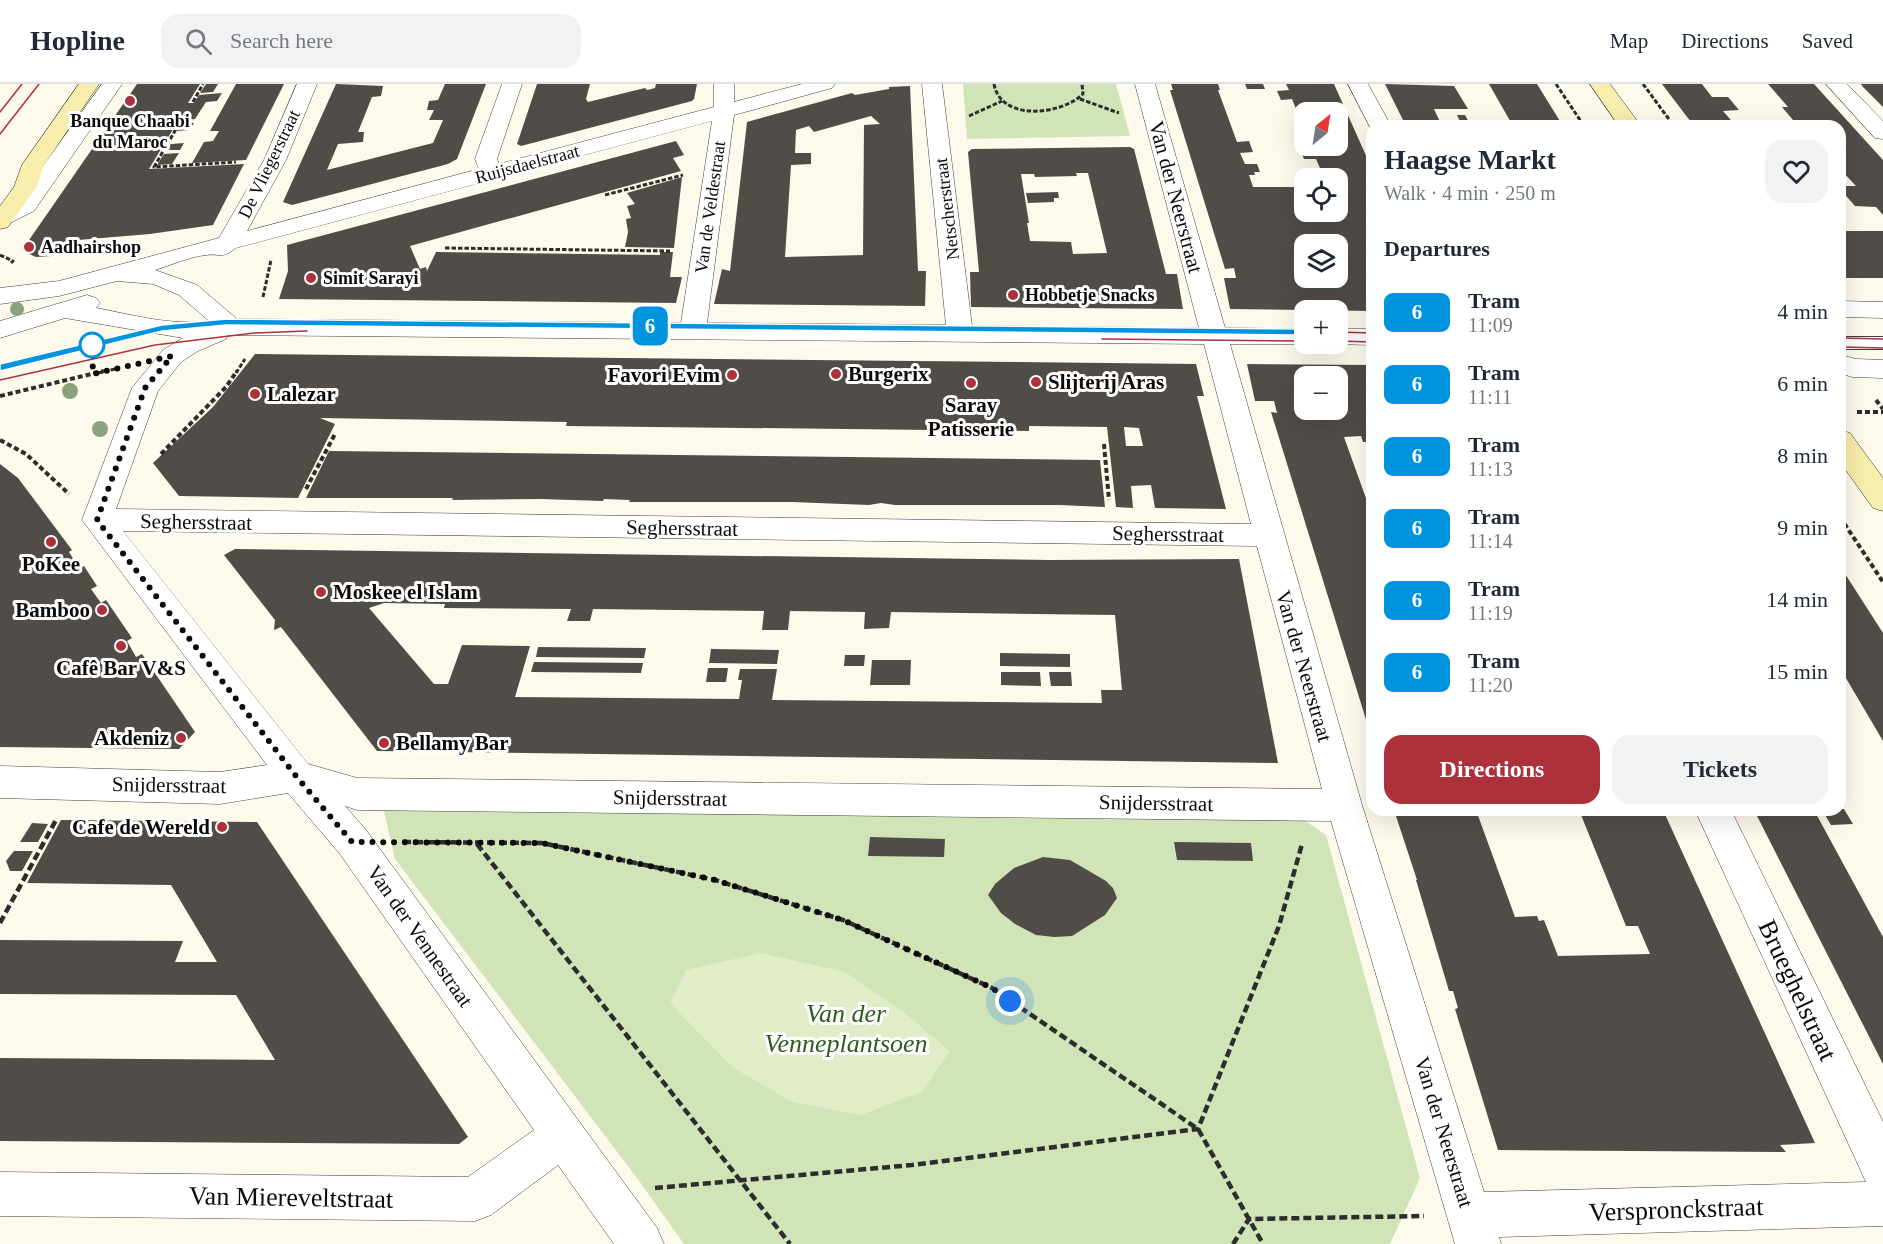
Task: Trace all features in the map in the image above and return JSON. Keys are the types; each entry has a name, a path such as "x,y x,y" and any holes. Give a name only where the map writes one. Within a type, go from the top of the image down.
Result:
{"street":[{"path":"2,219 25,188 33,165 88,84"},
{"path":"2,219 26,206 112,84"},
{"name":"De Vliegerstraat","path":"228,243 275,160 307,84"},
{"path":"492,173 486,159 512,84"},
{"name":"Van de Veldestraat","path":"693,330 724,111 724,84"},
{"name":"Ruijsdaelstraat","path":"116,275 201,248 228,243 825,84"},
{"name":"Netscherstraat","path":"932,84 960,333"},
{"name":"Van der Neerstraat","path":"1145,84 1268,535 1328,805 1473,1229"},
{"path":"1358,84 1377,120"},
{"path":"1600,84 1626,120"},
{"path":"1836,84 1883,133"},
{"path":"0,192 33,165"},
{"path":"0,330 67,310 200,262 228,243"},
{"path":"0,296 50,291 116,275 157,277 188,290 231,327"},
{"path":"1846,309 1883,310"},
{"path":"67,310 162,328 197,331 231,327 1294,337"},
{"path":"97,520 145,388 172,356 189,345 231,327"},
{"path":"1348,337 1366,337"},
{"path":"1846,366 1852,368 1883,369"},
{"path":"1846,448 1883,500"},
{"name":"Seghersstraat","path":"97,520 1268,535"},
{"name":"Van der Vennestraat","path":"97,520 296,776 352,842 640,1244"},
{"name":"Snijdersstraat","path":"0,782 220,788 296,776 357,794 1328,805"},
{"name":"Brueghelstraat","path":"1716,816 1883,1170"},
{"name":"Van Miereveltstraat","path":"0,1194 475,1199 562,1136"},
{"name":"Verspronckstraat","path":"1473,1229 1883,1204"}],"lane":[{"path":"1846,343 1883,343"}],"path":[{"path":"193,102 203,84"},
{"path":"994,84 994,93 999,99 1014,107 1034,111 1061,109 1072,105 1083,94 1082,84"},
{"path":"1556,84 1580,120"},
{"path":"1642,84 1669,120"},
{"path":"179,124 154,167 275,160"},
{"path":"605,195 716,167"},
{"path":"445,248 704,251"},
{"path":"0,396 172,356"},
{"path":"1851,412 1883,412"},
{"path":"263,522 272,507 296,507 335,434"},
{"path":"1104,444 1112,533"},
{"path":"1846,526 1883,582"},
{"path":"0,923 76,783"},
{"path":"1198,1129 1328,805"},
{"path":"352,842 542,843 715,880 843,920 992,988 1198,1129 1263,1244"},
{"path":"476,843 790,1244"},
{"path":"604,1192 912,1165 1198,1129"},
{"path":"1249,1219 1473,1229"},
{"path":"1233,1244 1249,1219"}],"green space":[{"path":"963,84 1116,84 1130,136 967,139"},
{"name":"Van der Venneplantsoen","path":"383,807 1301,818 1326,835 1420,1178 1390,1244 684,1244 637,1178 395,859"},
{"path":"761,953 845,972 902,1011 950,1051 922,1092 861,1115 792,1102 732,1067 670,1003 686,970"}],"building":[{"path":"137,84 200,84 188,103 194,103 199,95 222,93 217,101 206,102 195,119 178,121 149,169 244,164 213,225 150,234 78,240 71,247 51,256 36,257 27,253 25,247 27,243"},
{"path":"206,84 218,84 213,92 200,93"},
{"path":"236,84 284,84 246,160 192,163 204,142 213,141 219,131 210,131"},
{"path":"336,84 383,86 381,96 372,97 358,132 364,132 363,142 338,144 327,170 433,143 443,120 429,120 434,110 427,110 429,101 438,100 445,84 486,84 457,159 448,164 292,205 283,202"},
{"path":"537,84 590,84 586,99 588,102 645,88 647,90 655,88 656,84 697,84 692,101 521,146 517,144"},
{"path":"1171,84 1218,84 1220,90 1218,90 1237,142 1249,141 1253,152 1240,153 1245,164 1257,164 1260,172 1249,175 1253,187 1294,187 1294,222 1348,222 1348,168 1320,168 1316,159 1304,159 1303,156 1348,156 1348,115 1366,156 1366,311 1348,311 1348,300 1294,300 1294,310 1230,309 1224,278 1236,278 1234,268 1225,269 1170,90 1173,90"},
{"path":"1245,84 1263,84 1265,89 1247,89"},
{"path":"1286,84 1334,84 1342,102 1294,102 1294,104 1292,99 1281,100 1277,91 1289,90"},
{"path":"1385,84 1454,86 1468,109 1434,109 1439,120 1403,120"},
{"path":"1489,84 1537,84 1559,120 1510,120"},
{"path":"1662,84 1702,84 1712,97 1728,97 1739,110 1723,111 1731,120 1689,120"},
{"path":"1768,84 1814,84 1883,160 1883,215 1876,207 1855,206 1846,196 1846,186 1856,186 1846,175 1846,120 1793,120 1782,107 1788,107"},
{"path":"1861,84 1883,84 1883,107 1863,87"},
{"path":"910,86 918,271 926,271 925,306 714,304 722,269 730,271 747,122 852,93 855,95 889,89 889,87","holes":["871,116 880,124 864,125 863,255 785,257 791,165 811,164 811,153 795,153 796,130 809,126 814,132"]},
{"path":"1457,115 1465,115 1468,120 1459,120"},
{"path":"182,123 194,123 189,130 177,131"},
{"path":"676,141 684,155 673,158 681,171 410,246 420,269 426,267 427,271 436,252 660,255 660,252 673,252 670,277 682,277 676,303 279,299 288,271 287,245"},
{"path":"184,143 180,150 166,150 171,144"},
{"path":"1130,147 1134,149 1166,274 1177,274 1183,309 971,307 970,272 979,272 968,152 972,149","holes":["1076,173 1088,173 1107,253 1073,254 1071,242 1030,241 1021,174 1034,174 1035,177 1077,176"]},
{"path":"179,153 172,164 157,165 164,154"},
{"path":"682,177 674,248 625,247 628,232 626,219 631,218 627,206 635,204 627,193"},
{"path":"1058,192 1059,198 1054,198 1054,202 1028,203 1026,193"},
{"path":"1846,231 1883,231 1883,278 1846,278"},
{"path":"255,354 1196,364 1204,396 1197,396 1226,509 1155,508 1151,485 1131,486 1133,508 1116,507 1107,427 1029,426 1029,431 566,426 567,422 320,418 335,424 298,498 179,496 153,463 213,407","holes":["1124,427 1139,428 1143,446 1126,446"]},
{"path":"1247,364 1366,365 1366,442 1363,442 1361,436 1344,437 1366,498 1366,720 1271,412 1277,413 1274,401 1255,401"},
{"path":"329,451 1100,460 1105,507 629,502 630,500 604,499 603,501 306,498"},
{"path":"0,464 18,478 72,550 69,552 79,568 84,566 97,586 91,589 101,603 106,600 132,638 127,641 136,657 142,654 195,732 179,749 0,747"},
{"path":"235,549 1050,560 1239,559 1278,763 377,751 281,627 274,630 275,620 224,555","holes":["384,603 445,604 444,608 571,609 567,621 590,621 593,609 764,611 762,630 788,630 790,611 865,612 864,629 889,628 891,612 1115,615 1122,690 1101,690 1102,703 772,700 777,669 740,669 738,680 742,680 739,699 515,697 530,646 462,645 448,684 434,684 369,608"]},
{"path":"1846,575 1883,633 1883,741 1846,678"},
{"path":"538,647 646,648 644,658 536,657"},
{"path":"711,649 779,650 777,664 709,663"},
{"path":"1000,653 1070,654 1070,667 1000,666"},
{"path":"845,655 865,655 864,666 844,666"},
{"path":"872,660 911,660 910,685 870,685"},
{"path":"534,662 643,663 641,673 531,672"},
{"path":"708,668 728,668 726,682 706,682"},
{"path":"1001,672 1040,672 1041,686 1001,685"},
{"path":"1049,672 1071,672 1072,686 1051,686"},
{"path":"1846,812 1853,824 1831,825 1826,816 1846,816"},
{"path":"1396,816 1478,816 1515,917 1537,916 1539,921 1544,920 1558,956 1650,954 1638,926 1626,926 1581,816 1666,816 1815,1143 1780,1145 1786,1152 1498,1150 1455,1009 1458,1008 1453,991 1449,991"},
{"path":"1757,816 1817,816 1883,937 1883,1064"},
{"path":"61,820 257,822 468,1137 459,1144 0,1141 0,1058 275,1060 236,995 0,994 0,940 183,941 175,962 217,962 171,885 27,883"},
{"path":"32,823 48,824 38,842 20,842"},
{"path":"870,837 945,839 944,857 868,856"},
{"path":"1174,842 1251,843 1253,861 1177,860"},
{"path":"14,851 33,851 22,871 10,871 6,861"},
{"path":"1043,857 1070,860 1106,881 1113,888 1117,898 1105,915 1072,936 1054,937 1036,935 1015,924 1001,913 988,895 995,884 1014,868"}],"tram line":[{"path":"0,112 22,84"},
{"path":"0,134 39,84"},
{"path":"0,368 162,328 226,322 1294,332"},
{"name":"6","path":"0,367 162,328 226,322 1294,332"},
{"path":"0,380 155,345 254,333 307,331"},
{"path":"1348,332 1366,333"},
{"path":"1846,338 1883,339"},
{"path":"1102,339 1294,341"},
{"path":"1348,341 1366,342"},
{"path":"1846,347 1883,348"}],"place":[{"name":"Banque Chaabi du Maroc","path":"130,101"},
{"name":"Aadhairshop","path":"29,247"},
{"name":"Simit Sarayi","path":"311,278"},
{"name":"Hobbetje Snacks","path":"1013,295"},
{"name":"Burgerix","path":"836,374"},
{"name":"Favori Evim","path":"732,375"},
{"name":"Slijterij Aras","path":"1036,382"},
{"name":"Saray Patisserie","path":"971,383"},
{"name":"Lalezar","path":"255,394"},
{"name":"PoKee","path":"51,542"},
{"name":"Moskee el Islam","path":"321,592"},
{"name":"Bamboo","path":"102,610"},
{"name":"Cafê Bar V&S","path":"121,646"},
{"name":"Akdeniz","path":"181,738"},
{"name":"Bellamy Bar","path":"384,743"},
{"name":"Cafe de Wereld","path":"222,827"}],"route":[{"path":"92,345 93,374 172,356 145,388 97,520 296,776 352,842 542,843 715,880 843,920 992,988 1010,1001"}]}
